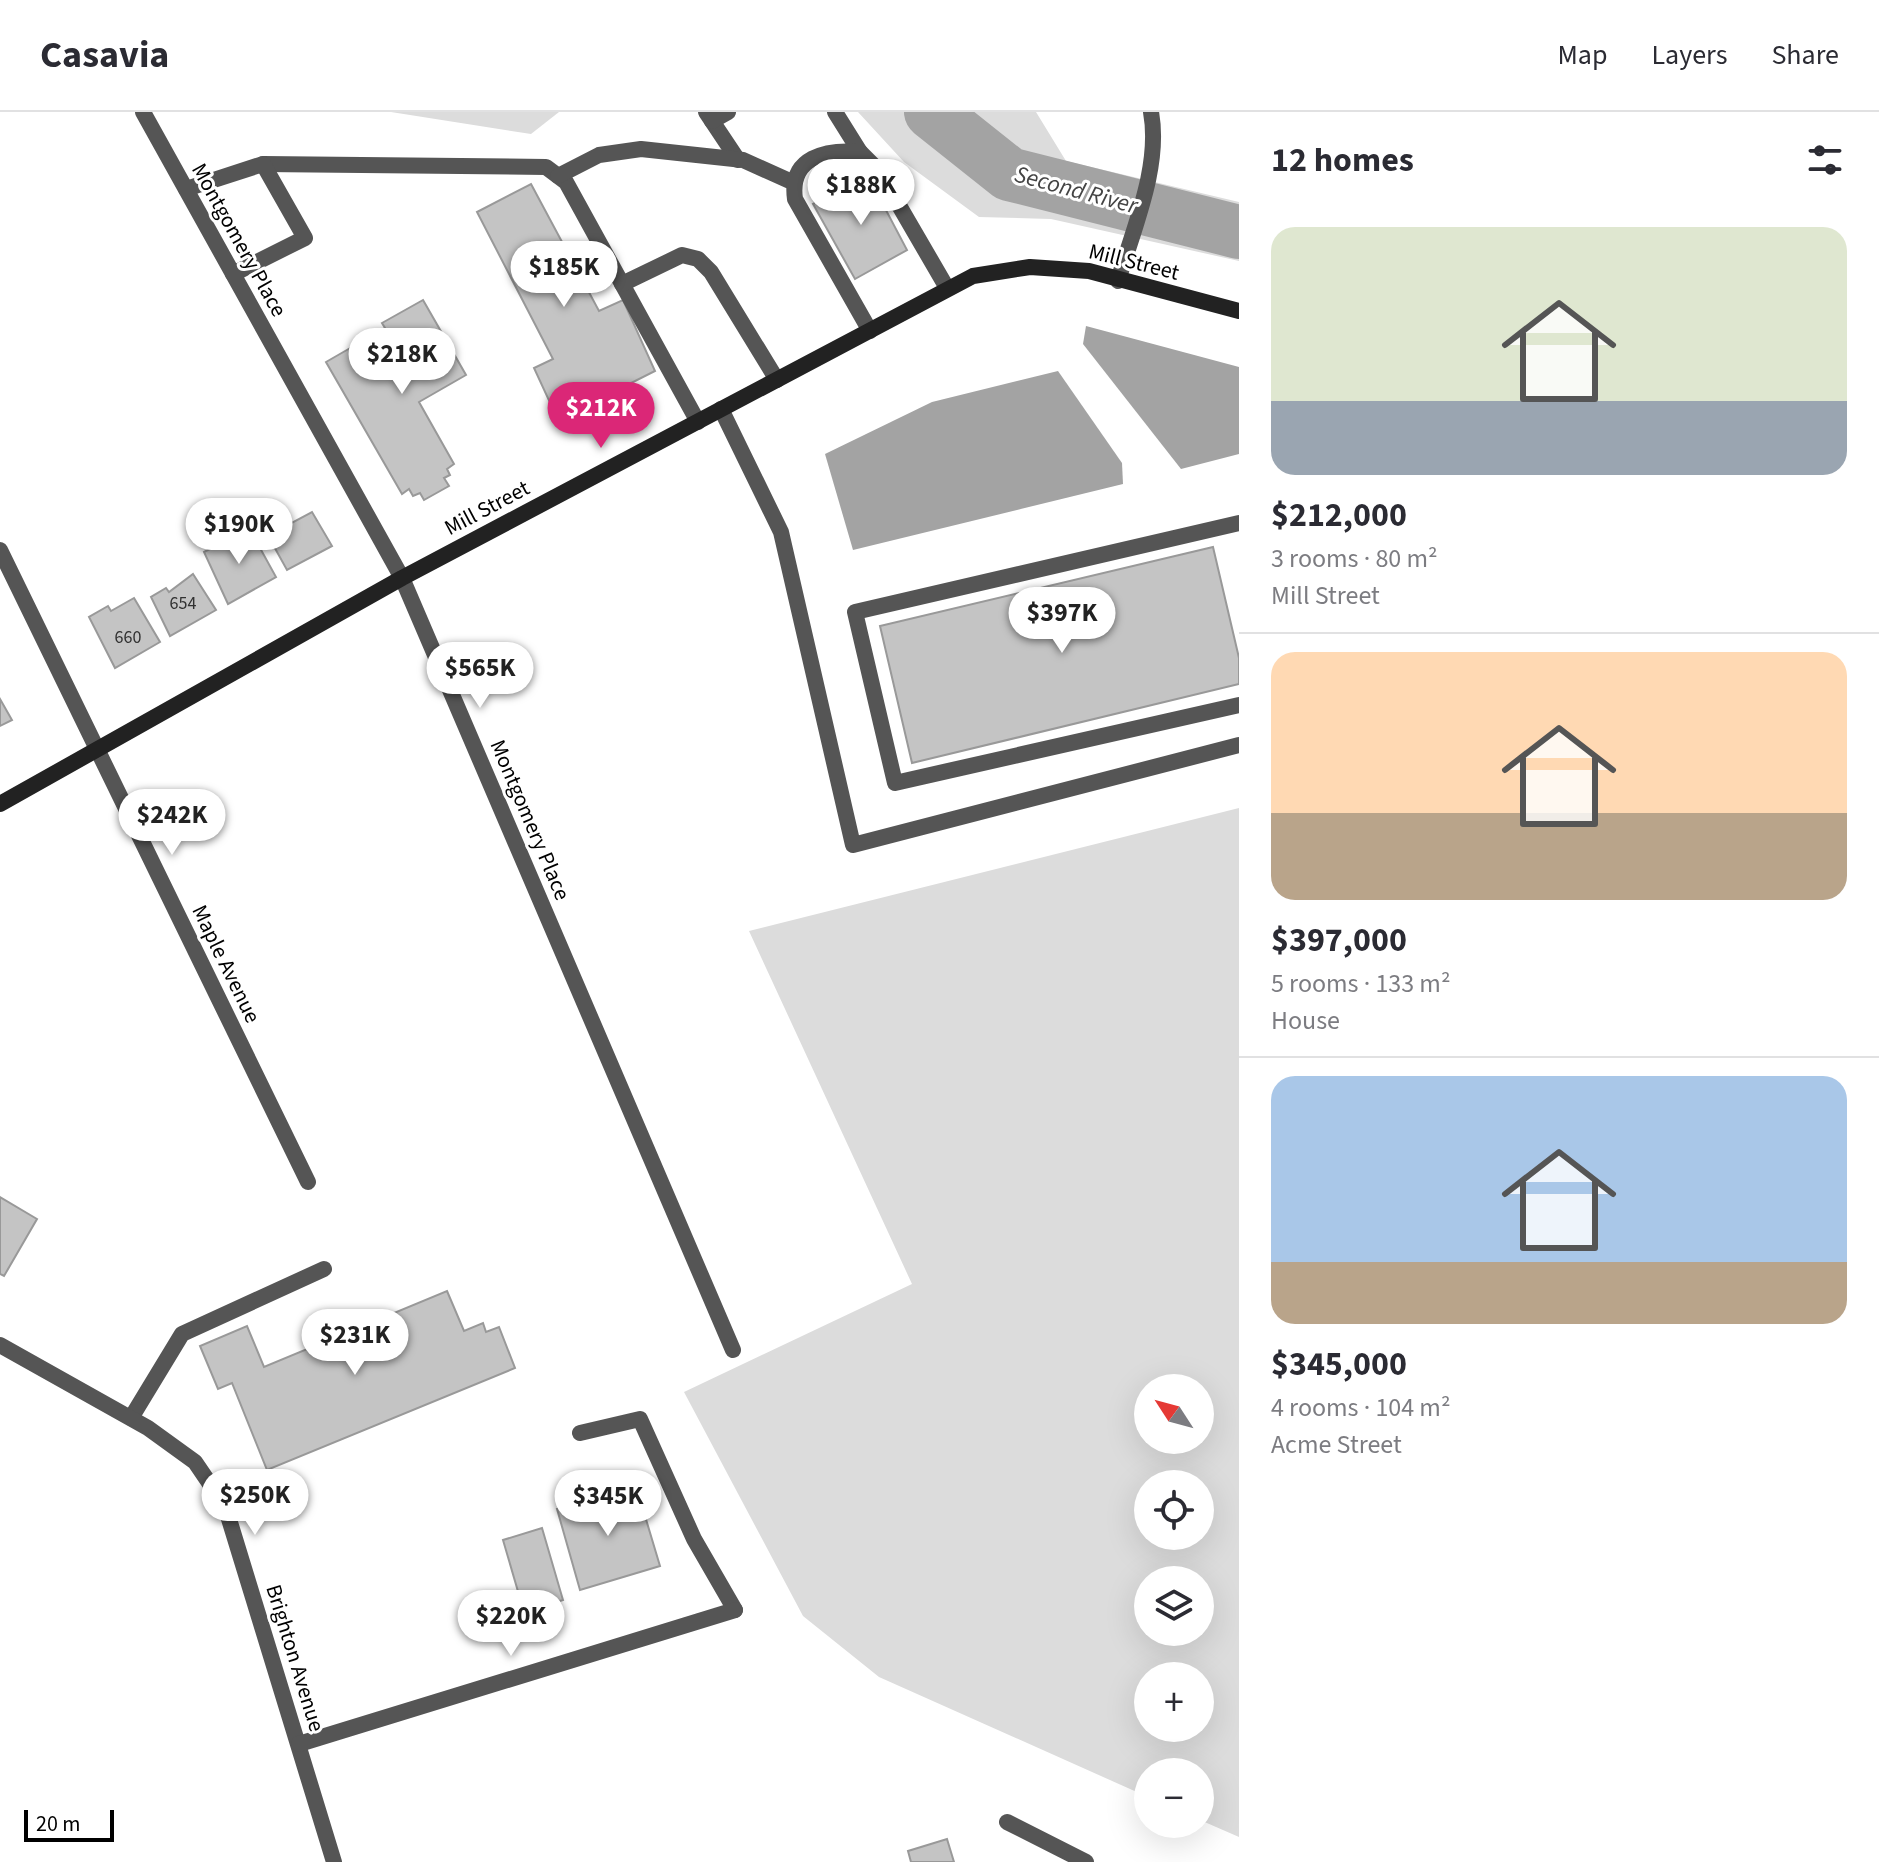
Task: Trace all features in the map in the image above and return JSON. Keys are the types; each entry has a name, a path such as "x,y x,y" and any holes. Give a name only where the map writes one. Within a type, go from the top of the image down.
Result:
{"street":[{"name":"Montgomery Place","path":"143,112 402,578 733,1350"},
{"path":"728,112 709,117 738,160"},
{"path":"835,112 860,152 879,171 947,288"},
{"path":"1118,281 1150,169 1154,127 1151,112"},
{"path":"558,176 599,155 641,149 738,160 792,182"},
{"path":"860,152 826,152 802,166 792,182 795,199 870,331"},
{"path":"233,274 305,238 263,164"},
{"path":"186,189 263,164 546,167 566,182 698,422"},
{"path":"622,284 682,255 698,259 711,272 777,380"},
{"name":"Mill Street","path":"0,804 402,578 973,276 1030,267 1089,271 1239,311"},
{"path":"721,409 781,532 853,845 1239,745"},
{"path":"1239,523 855,612 895,783 1239,705"},
{"name":"Maple Avenue","path":"0,550 308,1182"},
{"path":"131,1418 182,1334 324,1269"},
{"name":"Brighton Avenue","path":"0,1345 131,1418 195,1462 225,1506 334,1862"},
{"path":"299,1744 735,1610 694,1539 640,1419 580,1433"},
{"path":"1007,1822 1086,1862"}],"shaded area":[{"path":"391,112 559,112 531,134"},
{"path":"858,112 1036,112 1066,161 1239,202 1239,261 1051,219 979,217 904,162"},
{"path":"1086,326 1239,367 1239,454 1181,469 1083,344"},
{"path":"1058,371 1122,463 1123,484 853,550 825,454 932,402"},
{"path":"1239,808 1239,1837 1214,1826 1214,1758 1134,1758 1134,1791 879,1677 803,1616 684,1392 912,1284 749,931"}],"building":[{"path":"868,176 907,250 855,279 813,204"},
{"path":"531,184 599,311 623,300 655,371 558,420 534,368 553,359 477,212"},
{"path":"423,300 466,375 419,402 454,464 447,469 450,475 444,478 449,486 424,500 420,493 413,496 409,489 402,494 326,362 385,328 382,323"},
{"path":"280,512 288,525 312,512 332,546 287,570 261,523"},
{"path":"249,528 276,577 228,604 204,552"},
{"path":"1213,547 1239,658 1239,684 912,763 880,626"},
{"path":"193,574 216,610 170,636 151,597 166,588 169,592"},
{"path":"134,598 160,642 115,668 89,617 108,606 111,611"},
{"path":"0,699 12,720 0,726"},
{"path":"0,1197 37,1219 4,1276 0,1274"},
{"path":"447,1291 464,1331 483,1323 486,1332 499,1327 515,1368 267,1470 232,1383 218,1389 200,1346 247,1326 264,1367"},
{"path":"636,1486 660,1566 580,1590 557,1509"},
{"path":"542,1528 563,1600 524,1612 503,1540"},
{"path":"947,1839 954,1862 911,1862 908,1851"}],"waterway":[{"name":"Second River","path":"931,112 1009,174 1239,232"}]}
